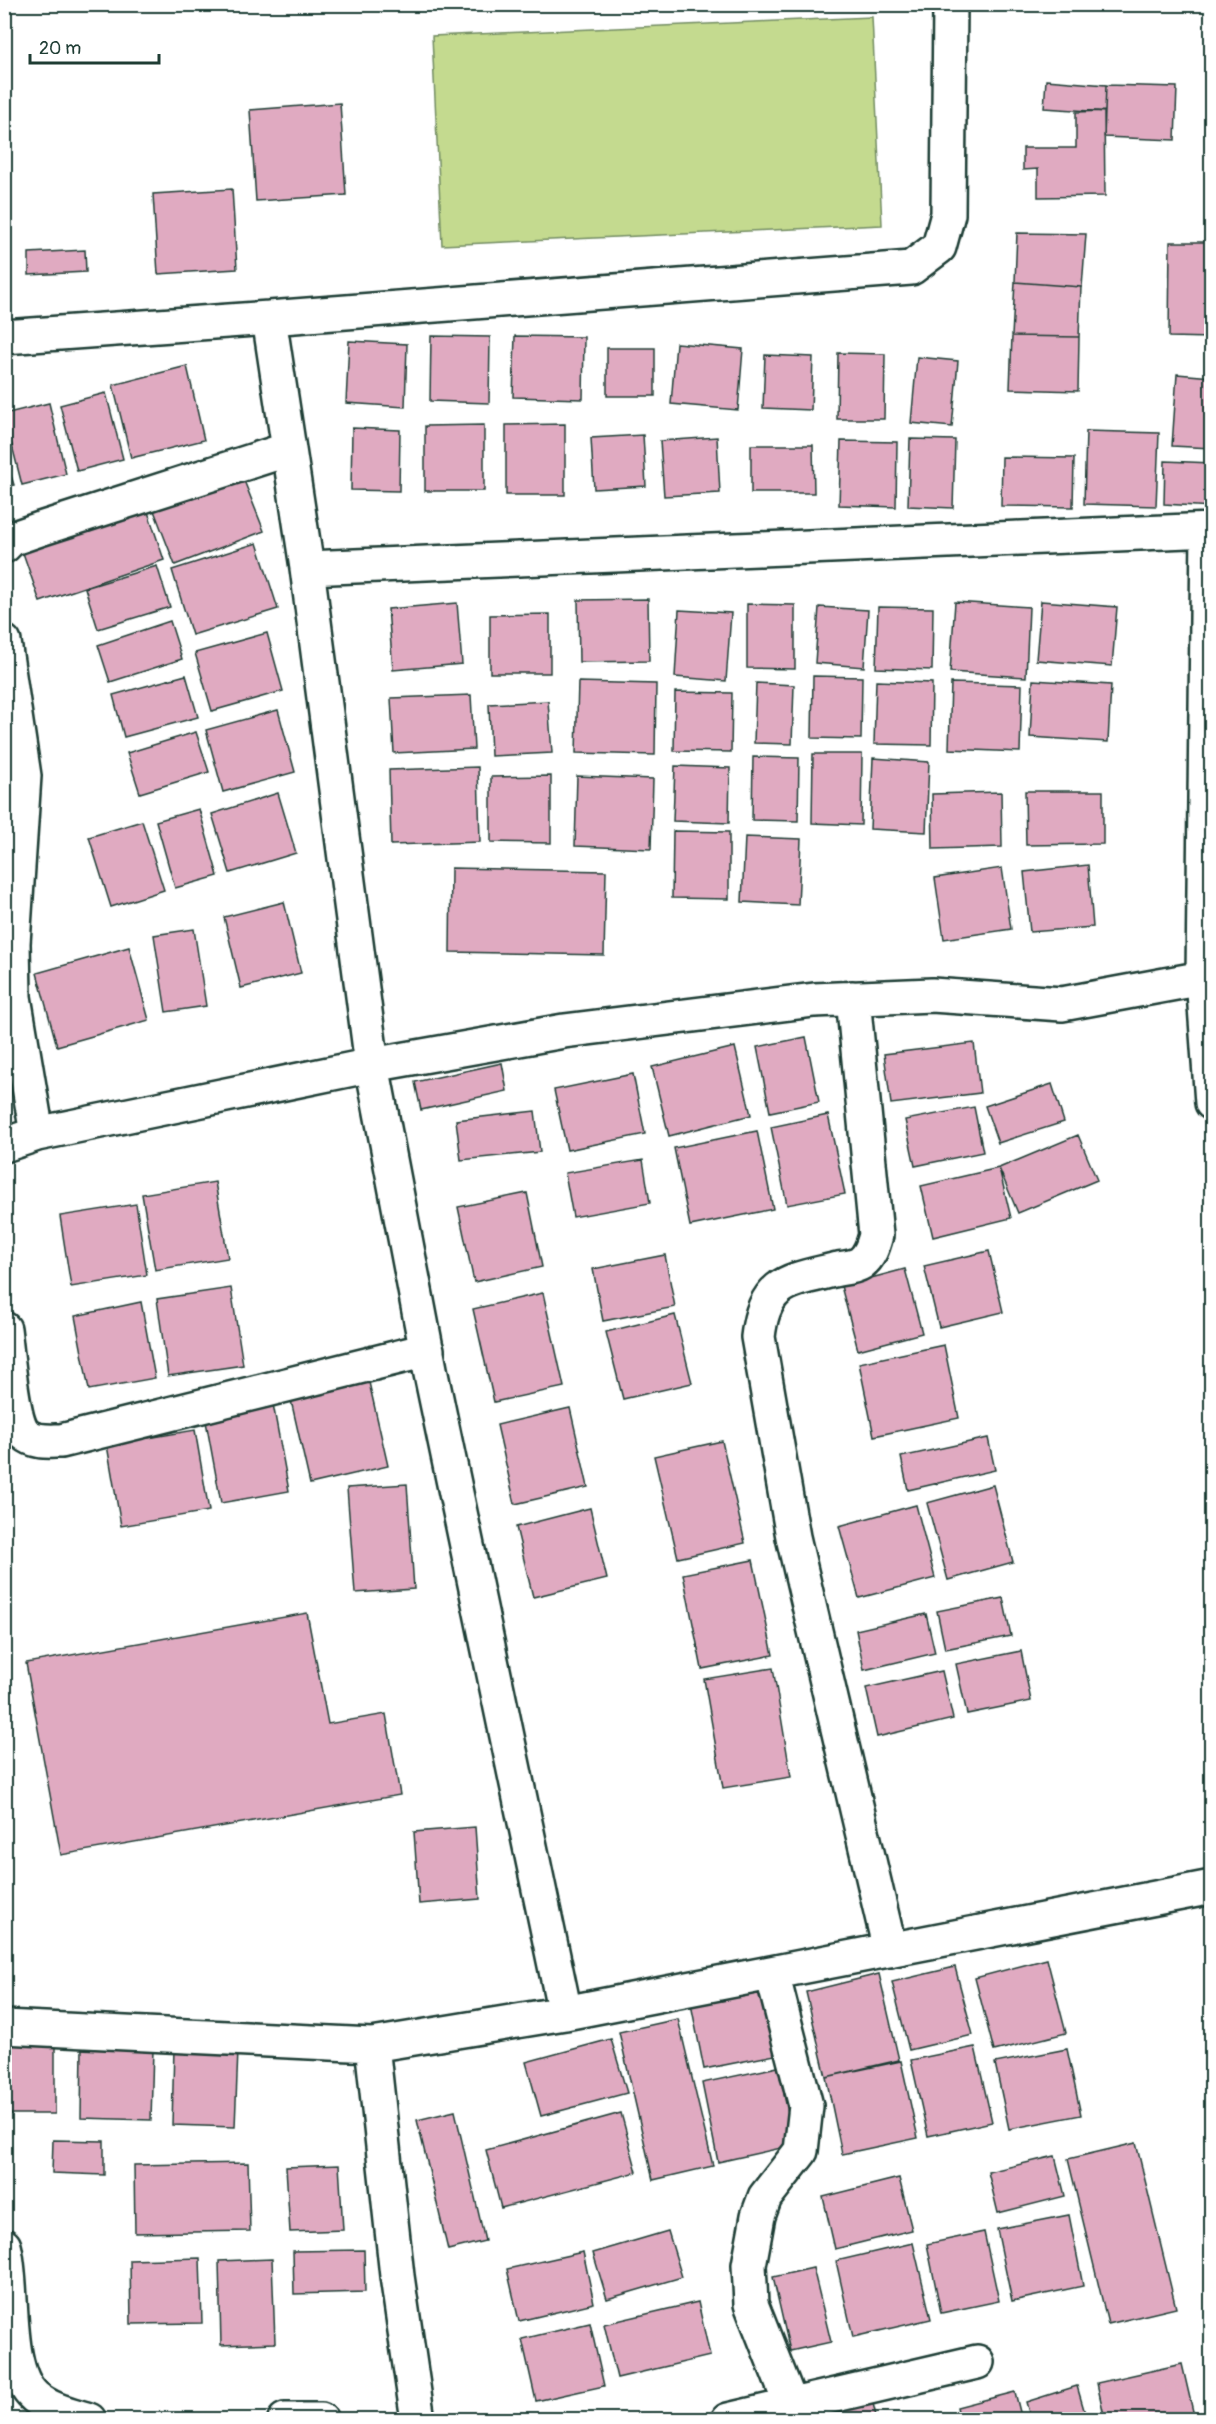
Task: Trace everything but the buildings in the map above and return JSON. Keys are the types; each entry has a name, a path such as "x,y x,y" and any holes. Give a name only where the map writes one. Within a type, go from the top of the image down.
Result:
{"street":[{"path":"4,337 911,268 939,248 948,214 950,4"},
{"path":"269,318 307,568 372,1065 427,1350 565,2013"},
{"path":"4,546 11,539 40,529 289,449"},
{"path":"307,568 1210,530 1203,978 1212,1103"},
{"path":"4,642 24,776 13,943 14,998 37,1134"},
{"path":"4,1145 37,1134 372,1065 564,1031 814,1000 932,995 1062,1004 1203,978"},
{"path":"853,998 876,1235 872,1251 860,1264 801,1279 778,1288 766,1301 760,1314 758,1337 793,1537 890,1950"},
{"path":"4,1329 16,1414 25,1434 41,1441 61,1441 427,1350"},
{"path":"4,2027 372,2045 565,2013 1212,1887"},
{"path":"772,1973 806,2106 805,2121 801,2151 765,2197 758,2216 749,2265 751,2304 791,2405"},
{"path":"372,2045 397,2276 418,2420"},
{"path":"4,2246 16,2361 23,2380 33,2396 54,2409 89,2420"},
{"path":"728,2420 977,2362"},
{"path":"285,2420 321,2420"}],"green space":[{"path":"872,17 882,225 442,245 432,36"}]}
